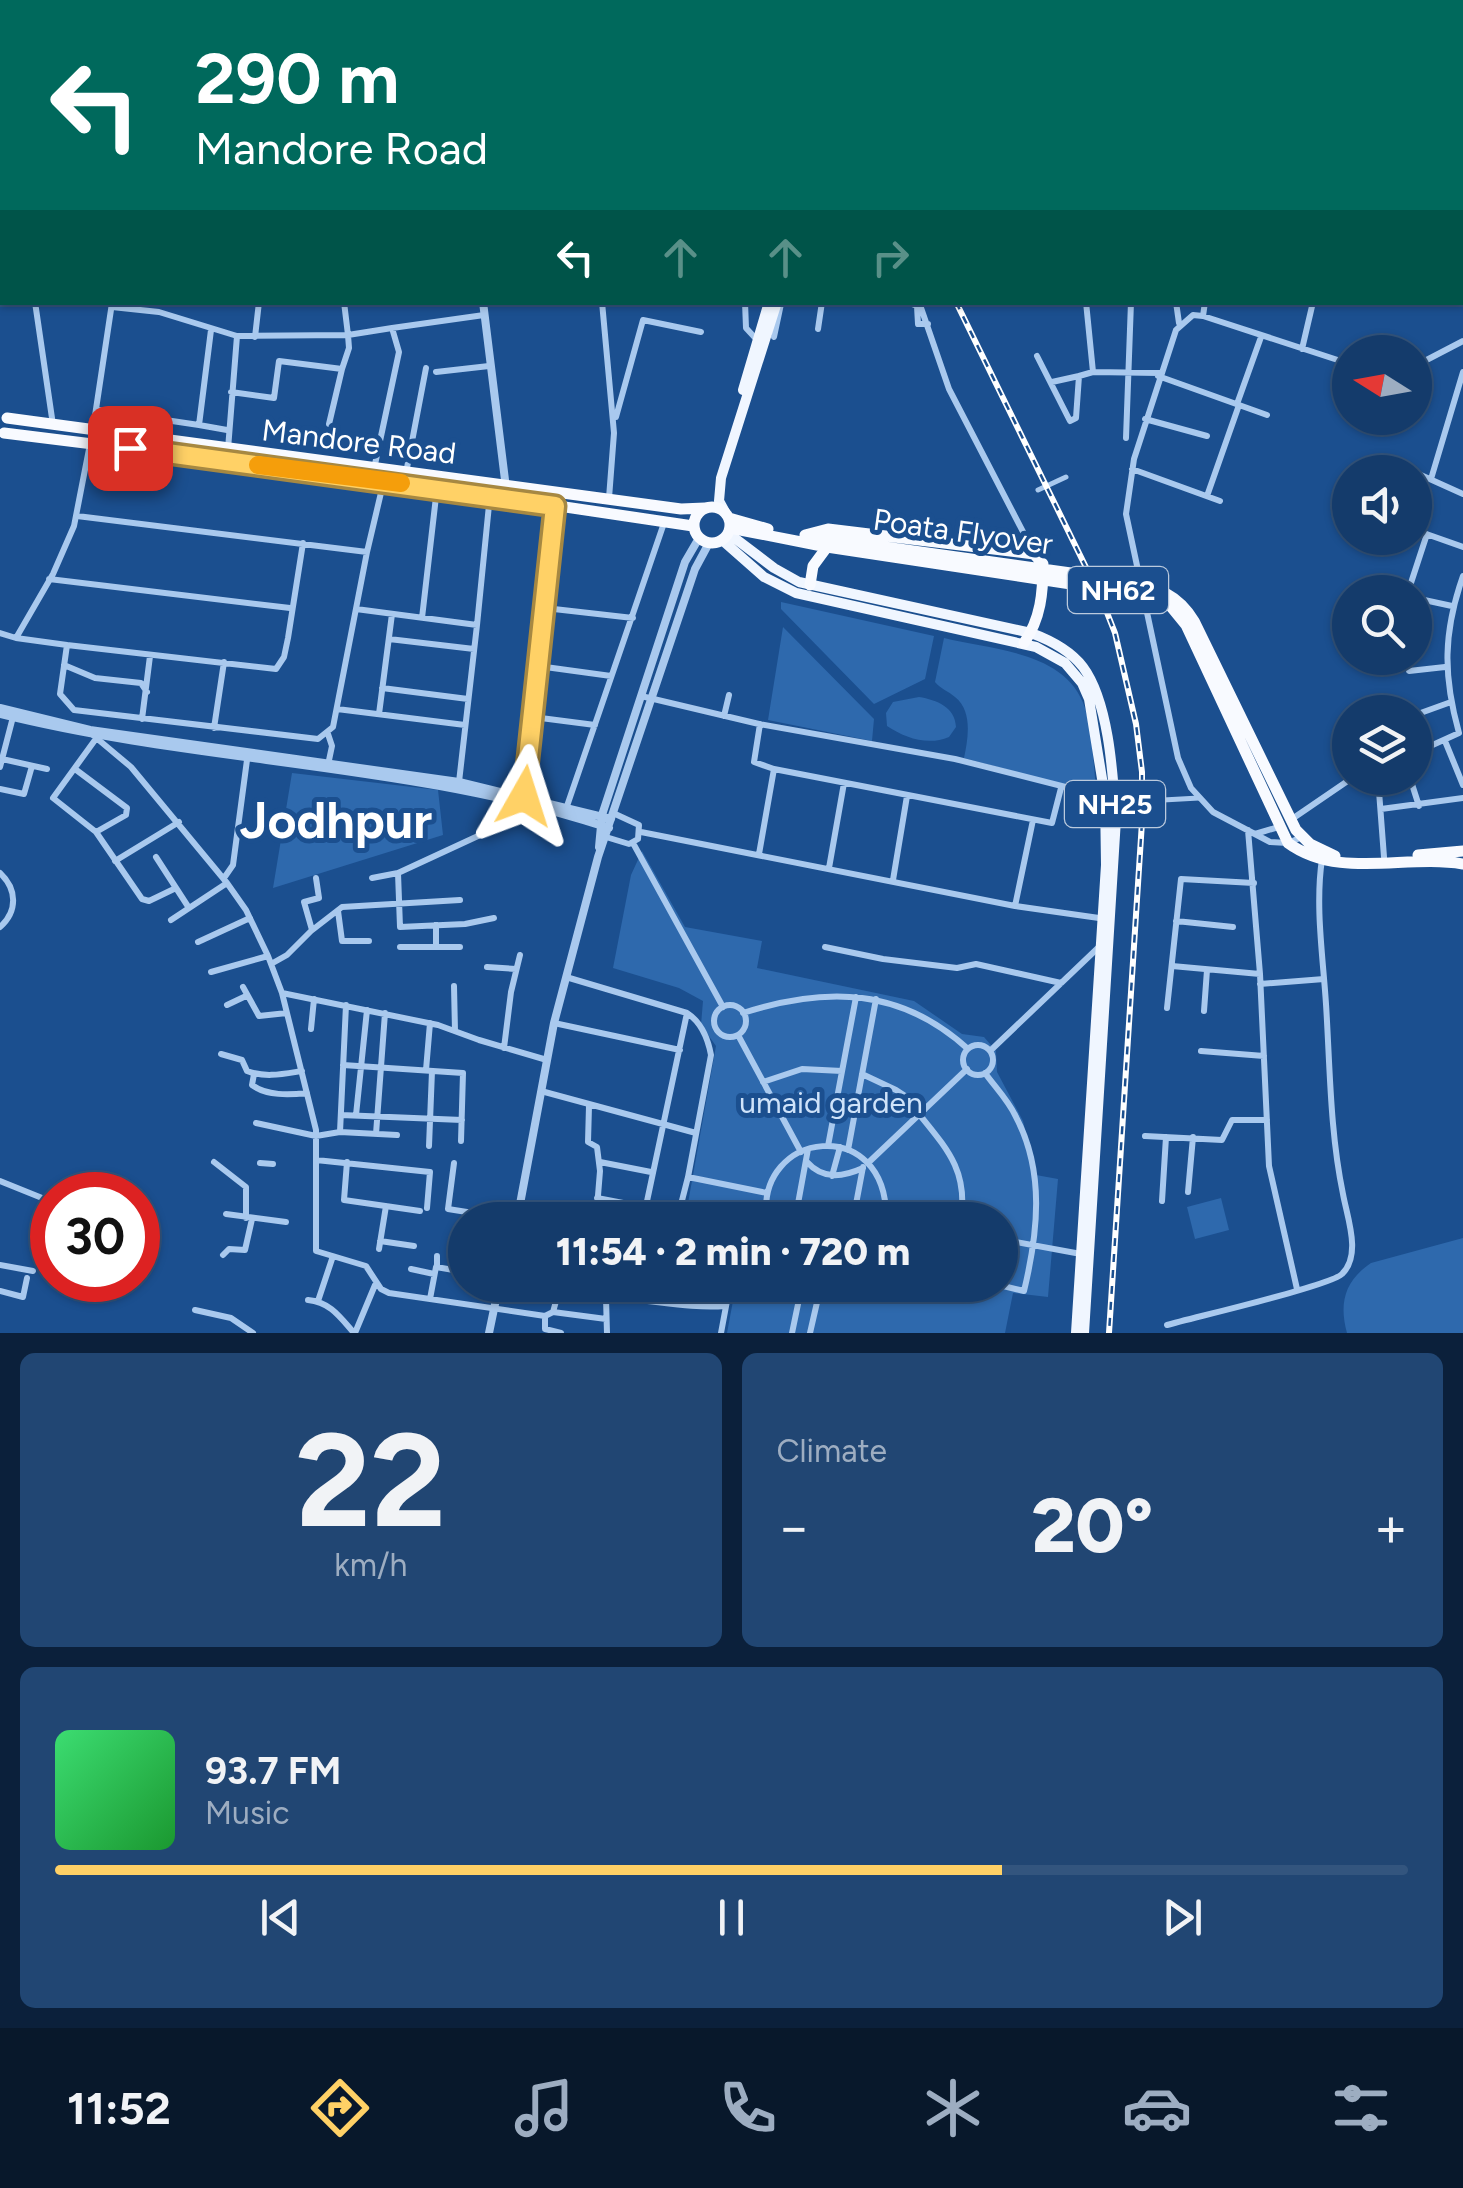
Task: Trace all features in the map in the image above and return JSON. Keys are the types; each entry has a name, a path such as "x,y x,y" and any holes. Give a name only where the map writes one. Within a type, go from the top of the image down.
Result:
{"highway":[{"name":"Mandore Road","path":"3,417 91,436 490,496 506,492 681,509 707,507"},
{"name":"NH62","path":"2,433 9,426 3,417"},
{"name":"Mandore Road","path":"2,433 91,436 374,468 506,492 555,506 665,519 717,530"},
{"path":"707,507 696,515 717,530"},
{"name":"NH62","path":"707,507 717,530"},
{"path":"806,536 816,530 835,529 1034,554 1043,564 1043,588 1028,638"},
{"name":"NH62","path":"717,530 806,536"},
{"name":"NH62","path":"717,530 827,547"},
{"name":"Poata Flyover","path":"806,536 1134,592 1168,603 1186,625 1269,799 1285,824"},
{"name":"Poata Flyover","path":"827,547 848,546 1128,581 1169,593 1194,621 1272,782 1285,824"},
{"path":"810,586 813,566 827,547"},
{"name":"NH62","path":"1285,824 1323,856"},
{"name":"NH62","path":"1285,824 1288,842"},
{"path":"1288,842 1305,854 1463,864"},
{"path":"1323,856 1384,857 1463,851"}],"main road":[{"path":"717,530 721,478 766,339 769,305"},
{"path":"707,507 779,305"},
{"name":"NH25","path":"717,530 774,568 810,586 932,618"},
{"name":"NH25","path":"717,530 764,577 796,593 1028,638 1075,658 1094,686 1122,818 1102,944 1076,1333"},
{"name":"NH25","path":"1028,638 1065,663 1082,683 1095,728 1105,797 1105,918 1084,1333"}],"street":[{"path":"35,305 53,425"},
{"path":"16,638 49,579 77,516 98,410 112,305 159,312 211,330 255,337 348,336 484,315"},
{"path":"255,337 259,305"},
{"path":"328,424 349,348 344,305"},
{"path":"483,305 506,492"},
{"path":"602,305 614,423 609,499"},
{"path":"744,305 746,328 766,339"},
{"path":"818,328 822,305"},
{"path":"914,305 918,324 928,324"},
{"path":"919,305 949,388 1034,554"},
{"path":"1086,305 1092,372"},
{"path":"1126,438 1131,305"},
{"path":"1176,305 1179,324 1145,419 1126,514 1178,758 1191,788 1214,812 1275,843 1302,837"},
{"path":"1202,316 1204,305"},
{"path":"1302,349 1312,305"},
{"path":"1179,324 1192,315 1202,316 1332,358"},
{"path":"614,423 643,320 701,332"},
{"path":"374,468 399,352 392,328"},
{"path":"199,426 211,330"},
{"path":"228,450 237,336"},
{"path":"1207,496 1261,337"},
{"path":"1432,357 1463,340"},
{"path":"1038,356 1064,414 1074,421 1080,376"},
{"path":"231,392 274,398 279,361 342,368"},
{"path":"436,372 490,366"},
{"path":"406,473 426,368"},
{"path":"1052,382 1092,372 1159,375 1267,415"},
{"path":"1432,476 1463,372"},
{"path":"98,410 227,430"},
{"path":"1145,419 1207,436"},
{"path":"1132,469 1220,501"},
{"path":"1038,490 1066,477"},
{"path":"1432,479 1463,494"},
{"path":"328,765 332,746 328,734 337,709 384,480"},
{"path":"422,618 437,488"},
{"path":"459,782 490,496"},
{"path":"524,796 555,506"},
{"path":"77,516 367,552"},
{"path":"567,806 665,519"},
{"path":"521,1202 554,1023 606,823 646,698 695,569 717,530"},
{"path":"1432,536 1463,547"},
{"path":"0,634 276,669 284,658 303,544"},
{"path":"1432,746 1459,732 1445,667 1452,606 1463,576"},
{"path":"49,579 290,608"},
{"path":"1432,602 1452,606"},
{"path":"544,608 633,618"},
{"path":"356,610 476,625"},
{"path":"378,714 392,614"},
{"path":"389,639 474,649"},
{"path":"67,645 60,694 74,710 305,739 328,734"},
{"path":"142,719 150,656"},
{"path":"214,728 224,662"},
{"path":"64,665 95,678 141,683 147,692"},
{"path":"538,666 611,676"},
{"path":"1432,668 1445,667"},
{"path":"382,688 468,699"},
{"path":"724,716 728,695"},
{"path":"646,698 760,724 955,758 1105,797"},
{"path":"1432,709 1450,702"},
{"path":"337,709 466,725"},
{"path":"0,711 94,738 462,790 606,823 632,820 639,825 640,832 633,843"},
{"path":"0,711 90,730 459,782 567,806 606,823 633,843 723,1007"},
{"path":"13,717 1,763 46,770"},
{"path":"533,718 594,725"},
{"path":"760,724 754,762 774,769 1033,820 1054,821 1061,788"},
{"path":"94,738 54,798 96,832 146,900 176,888"},
{"path":"94,738 131,767 225,880 250,918 269,960 282,993 316,1136 316,1251 366,1266 376,1284 389,1293 493,1310 606,1319"},
{"path":"1445,741 1459,765 1463,786"},
{"path":"171,920 225,880 233,865 247,760"},
{"path":"0,790 26,792 32,766"},
{"path":"75,769 127,808 126,816 96,832"},
{"path":"759,854 774,769"},
{"path":"829,868 844,783"},
{"path":"1251,832 1285,824 1332,792"},
{"path":"1380,795 1384,857"},
{"path":"1415,795 1419,806"},
{"path":"893,880 907,796"},
{"path":"1122,818 1127,802 1200,798"},
{"path":"1382,808 1463,798"},
{"path":"1015,906 1033,820"},
{"path":"116,860 179,822"},
{"path":"598,857 606,823"},
{"path":"640,832 1015,906 1105,918"},
{"path":"1251,832 1271,1180 1296,1289"},
{"path":"372,878 398,874 478,836"},
{"path":"1168,1325 1296,1289 1328,1284 1342,1274 1352,1255 1336,1154 1324,979 1323,856"},
{"path":"156,857 189,908"},
{"path":"0,873 13,891 12,909 0,927"},
{"path":"398,874 400,926 436,926 494,918"},
{"path":"312,930 304,902 320,898 316,878"},
{"path":"1167,1008 1181,878 1254,882"},
{"path":"212,972 287,955 342,907 460,900"},
{"path":"338,911 342,940 370,941"},
{"path":"198,942 250,918"},
{"path":"1176,921 1233,927"},
{"path":"436,926 436,947"},
{"path":"990,1051 1102,944"},
{"path":"400,947 460,946"},
{"path":"825,947 920,964 957,968 976,964 1061,983"},
{"path":"504,1048 520,956"},
{"path":"1172,966 1260,974"},
{"path":"487,967 516,970"},
{"path":"1204,1010 1207,970"},
{"path":"566,977 687,1013 695,1018 706,1038 711,1055 682,1202"},
{"path":"1260,984 1324,979"},
{"path":"454,986 456,1031"},
{"path":"227,1005 245,992 259,1016 287,1013"},
{"path":"282,993 430,1023 547,1060"},
{"path":"828,1146 856,997"},
{"path":"311,1029 314,999"},
{"path":"744,1013 746,1023 738,1035 728,1038 716,1029 714,1019 723,1007 732,1006 744,1013 790,999 876,999 909,1008 943,1026 968,1049"},
{"path":"832,1176 844,1149 876,999"},
{"path":"340,1132 346,1005"},
{"path":"356,1114 367,1010"},
{"path":"376,1134 385,1013"},
{"path":"645,1202 687,1013"},
{"path":"429,1146 430,1023"},
{"path":"554,1023 680,1050"},
{"path":"738,1035 805,1150 798,1202"},
{"path":"980,1045 990,1051 992,1065 985,1072 975,1074 967,1069 964,1059 968,1049 980,1045"},
{"path":"1201,1051 1264,1056"},
{"path":"221,1054 242,1060 247,1071 254,1074 302,1071"},
{"path":"343,1064 462,1073 461,1141"},
{"path":"763,1082 802,1069 842,1071"},
{"path":"806,1161 832,1176 865,1163 967,1069"},
{"path":"985,1072 1016,1116 1034,1169 1035,1245 1024,1291 1018,1290"},
{"path":"254,1074 252,1086 256,1089 285,1095 307,1093"},
{"path":"862,1074 896,1090 922,1111 955,1160 963,1202"},
{"path":"541,1091 696,1133"},
{"path":"589,1106 586,1136 597,1147 600,1162 596,1202"},
{"path":"341,1115 462,1120"},
{"path":"1145,1136 1222,1140 1234,1119 1268,1120"},
{"path":"256,1123 316,1136 340,1132 397,1135"},
{"path":"1162,1201 1166,1137"},
{"path":"1188,1192 1193,1137"},
{"path":"767,1202 774,1177 789,1159 805,1150 828,1146 844,1149 865,1163 884,1186 885,1202"},
{"path":"316,1160 347,1162 430,1172 423,1210 342,1199 347,1162"},
{"path":"214,1162 246,1186 249,1218 245,1250 230,1249 223,1255"},
{"path":"600,1162 651,1172"},
{"path":"260,1163 272,1164"},
{"path":"857,1202 865,1163"},
{"path":"449,1202 454,1164"},
{"path":"688,1177 767,1193"},
{"path":"0,1181 30,1193"},
{"path":"597,1198 618,1202"},
{"path":"386,1206 380,1245 414,1246"},
{"path":"226,1214 286,1222"},
{"path":"1018,1242 1081,1254"},
{"path":"318,1302 333,1256"},
{"path":"430,1300 437,1256"},
{"path":"0,1265 30,1275 23,1297 0,1292"},
{"path":"410,1269 448,1271"},
{"path":"308,1300 334,1310 354,1333 376,1284"},
{"path":"489,1333 495,1302"},
{"path":"554,1302 544,1328 561,1333"},
{"path":"606,1302 608,1333"},
{"path":"663,1302 704,1308 725,1306"},
{"path":"721,1333 726,1302"},
{"path":"792,1333 798,1302"},
{"path":"810,1333 817,1302"},
{"path":"195,1310 231,1318 253,1333"}],"green space":[{"path":"781,602 934,636 925,679 874,704 781,609"},
{"path":"783,627 874,719 872,741 768,720"},
{"path":"944,638 1026,656 1062,675 1076,689 1085,708 1097,794 964,758 968,734 965,710 935,682"},
{"path":"919,697 938,703 952,714 956,727 949,737 917,739 887,726 886,713 893,702"},
{"path":"292,773 438,790 443,835 273,888"},
{"name":"umaid garden","path":"642,851 685,927 762,941 757,968 914,1001 962,1034 984,1037 996,1051 997,1072 1023,1121 1036,1175 1058,1179 1048,1297 1018,1294 1018,1202 688,1202 716,1046 701,1025 703,1001 679,988 613,968 631,875"},
{"path":"1221,1198 1229,1230 1195,1239 1187,1207"},
{"path":"1463,1238 1463,1333 1347,1333 1346,1294 1362,1270 1371,1263"},
{"name":"umaid garden","path":"733,1302 1011,1302 1005,1333 727,1333"}],"railway":[{"path":"957,305 1102,600 1115,633 1136,724 1142,772 1142,822 1109,1333"}],"slow traffic":[{"path":"258,465 401,483"}],"district":[{"name":"Jodhpur","path":"336,820"}],"route":[{"path":"130,448 555,506 524,796"}]}
